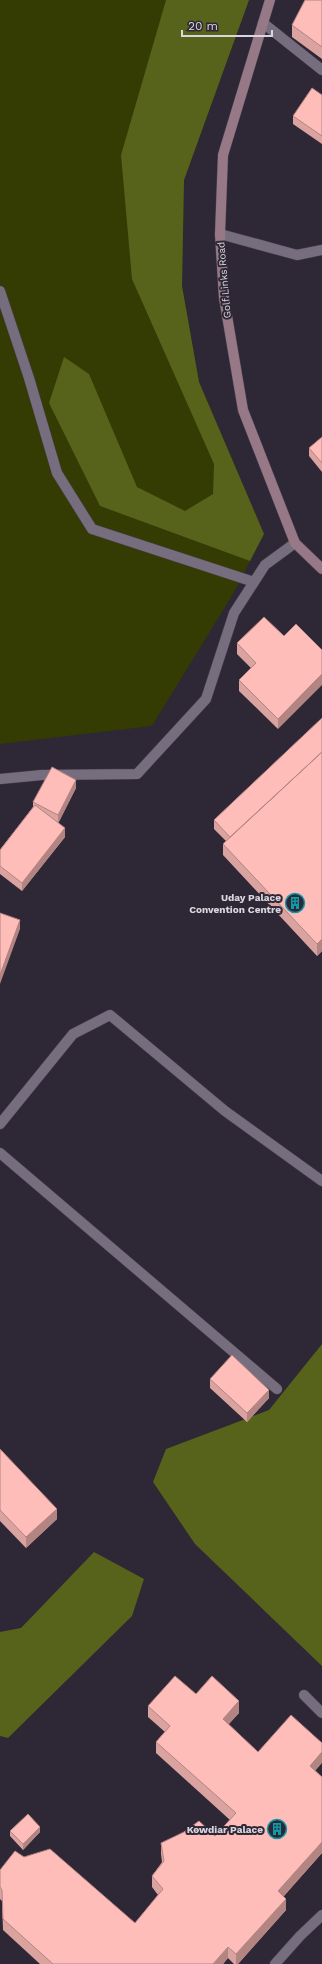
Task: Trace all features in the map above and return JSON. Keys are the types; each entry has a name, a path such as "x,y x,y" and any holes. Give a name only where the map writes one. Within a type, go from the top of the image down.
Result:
{"street":[{"name":"Golf Links Road","path":"270,0 223,155 220,234 224,298 243,410 295,543 322,568"},
{"path":"263,23 322,70"},
{"path":"220,234 297,255 322,250"},
{"path":"0,291 29,378 57,473 92,529 254,582"},
{"path":"0,779 42,775 137,774 206,699 234,613 265,565 295,543"},
{"path":"0,1124 73,1034 110,1015 225,1111 322,1181"},
{"path":"0,1153 277,1389"},
{"path":"304,1695 322,1713"},
{"path":"275,1964 300,1936 322,1915"}],"green space":[{"path":"0,0 249,0 184,180 182,286 199,382 264,534 233,594 152,726 0,744"},
{"path":"166,0 249,0 184,180 182,286 199,382 264,534 250,561 100,506 49,403 64,357 89,374 137,487 185,511 213,494 214,464 132,279 121,155"},
{"path":"322,1344 322,1666 195,1544 153,1482 166,1449 269,1410"},
{"path":"94,1552 144,1579 132,1616 8,1738 0,1736 0,1632 21,1628"}],"building":[{"path":"305,0 322,0 322,47 292,25"},
{"path":"312,88 322,95 322,136 293,116"},
{"path":"322,437 322,463 309,448"},
{"path":"264,617 284,636 296,624 322,650 322,674 278,719 239,680 256,663 237,643"},
{"path":"322,718 322,752 230,837 214,820"},
{"name":"Uday Palace Convention Centre","path":"322,752 322,939 317,944 223,844"},
{"path":"52,767 76,780 58,815 33,802"},
{"path":"35,805 65,828 22,883 0,866 0,850"},
{"path":"0,913 20,920 0,975"},
{"path":"232,1355 269,1390 247,1413 210,1379"},
{"path":"0,1449 57,1509 26,1537 0,1510"},
{"name":"Kowdiar Palace","path":"175,1676 196,1694 212,1676 239,1701 223,1719 258,1752 291,1715 322,1743 322,1752 310,1766 322,1777 322,1842 278,1891 286,1899 236,1954 228,1947 213,1964 53,1964 3,1919 0,1870 15,1851 24,1857 50,1849 135,1923 163,1889 152,1876 164,1861 161,1843 184,1832 199,1821 215,1836 236,1813 156,1742 170,1726 148,1706"},
{"path":"28,1814 40,1827 23,1844 10,1831"}],"place":[{"name":"Uday Palace Convention Centre","path":"295,903"},
{"name":"Kowdiar Palace","path":"277,1829"}]}
